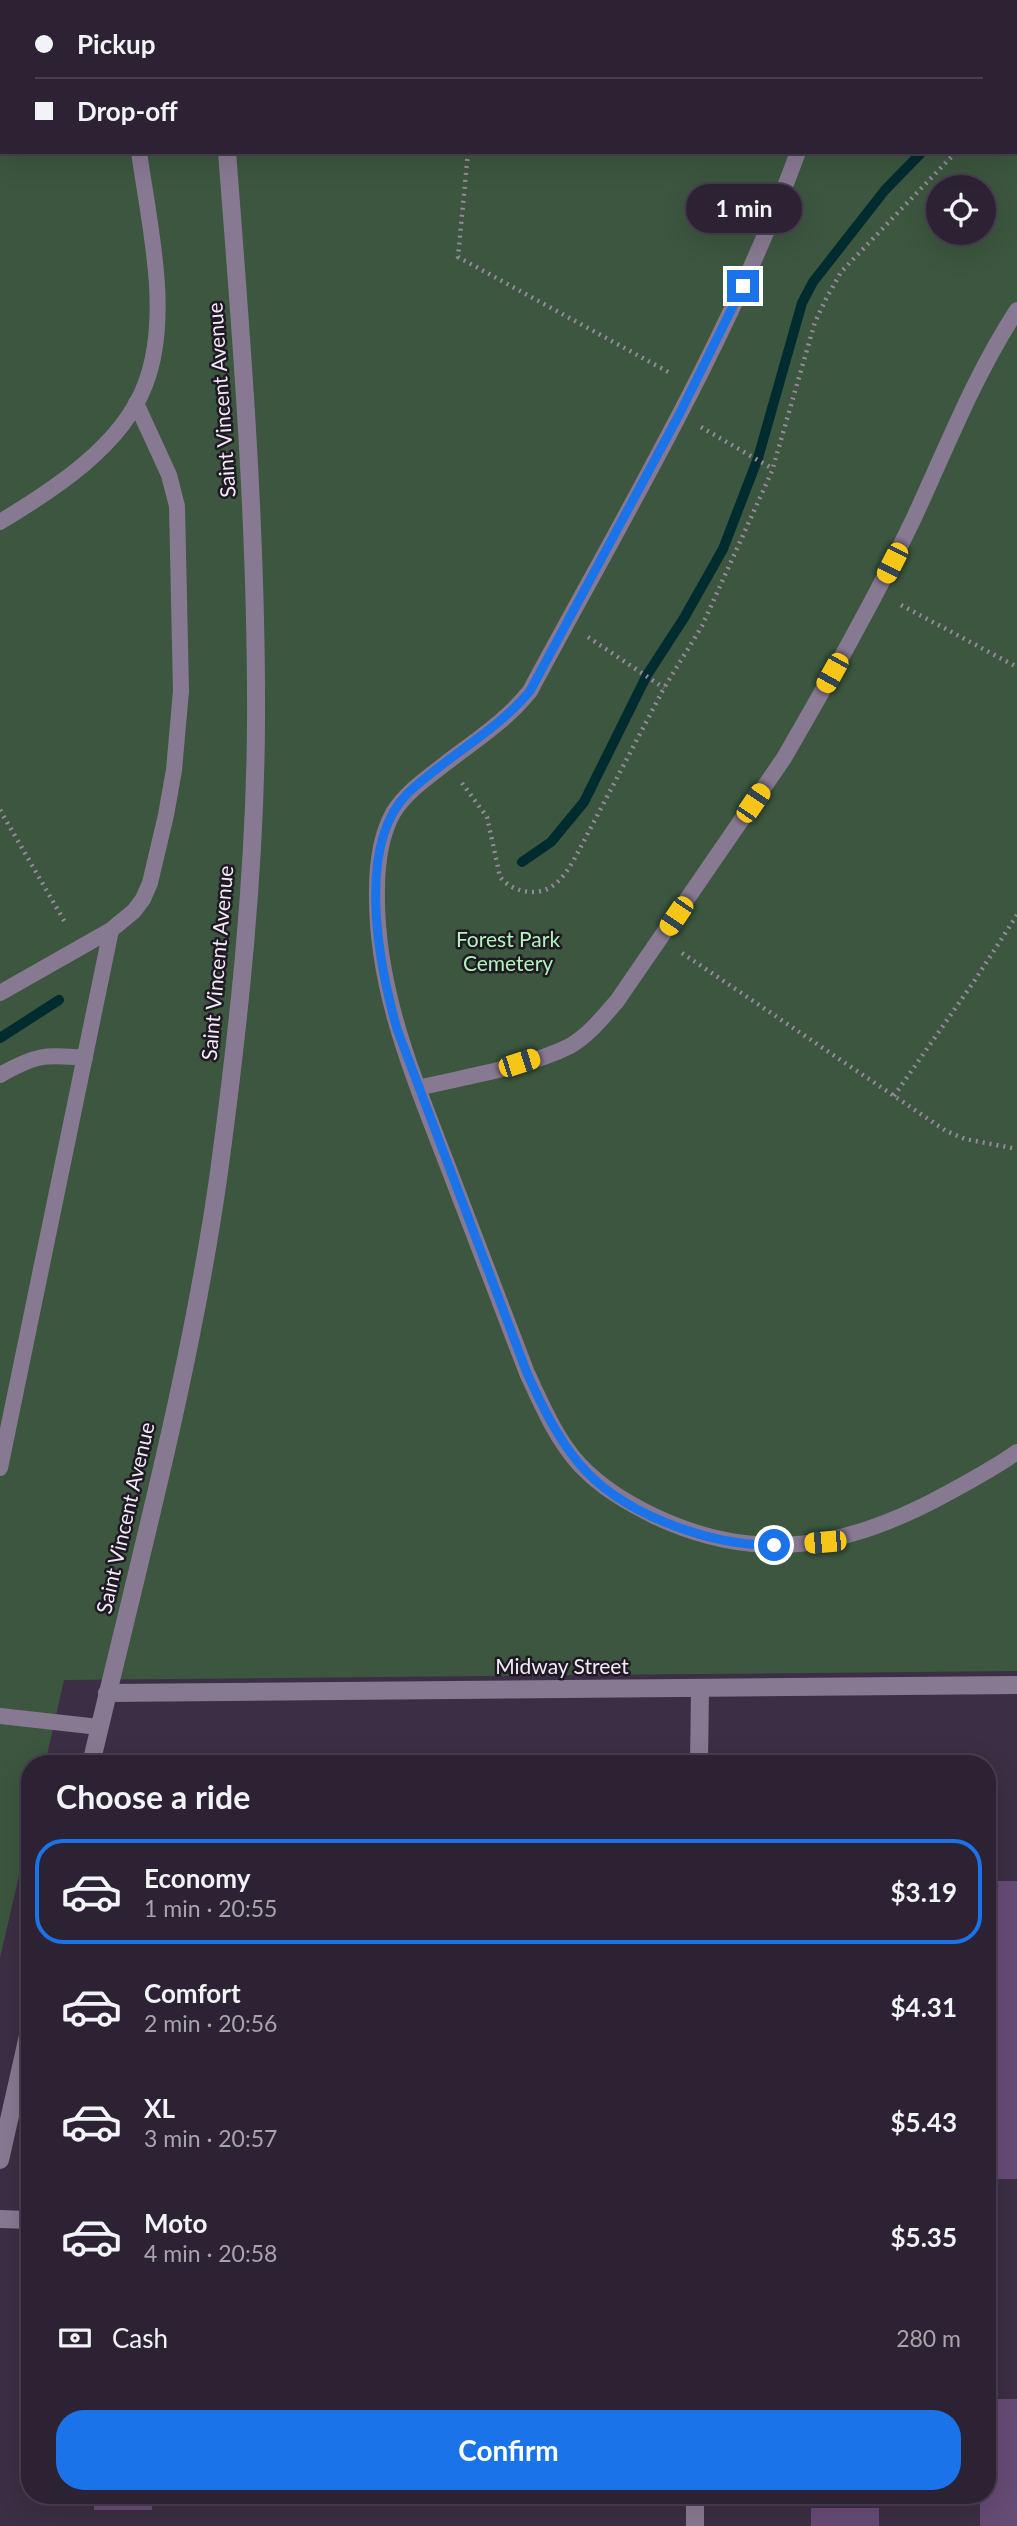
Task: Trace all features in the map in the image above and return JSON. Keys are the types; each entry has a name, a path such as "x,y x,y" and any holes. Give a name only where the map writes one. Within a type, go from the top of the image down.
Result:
{"street":[{"name":"Saint Vincent Avenue","path":"93,1755 165,1455 198,1300 227,1109 249,883 256,729 254,540 247,408 227,154"},
{"name":"Midway Street","path":"107,1693 1017,1685"},
{"path":"699,1755 700,1689"},
{"path":"0,2160 21,2067"},
{"path":"0,2219 21,2220"},
{"path":"695,2504 695,2526"}],"lane":[{"path":"0,523 69,477 106,442 136,403 152,365 157,315 155,272 139,154"},
{"path":"797,154 760,247 693,386 530,691 516,708 406,795 393,814 383,838 377,868 379,938 383,970 397,1029 418,1088 527,1373 544,1411 578,1463 619,1499 684,1530 716,1540 754,1545 825,1542 909,1515 1017,1452"},
{"path":"418,1088 519,1063 570,1046 602,1019 784,758 877,592 972,387 1017,310"},
{"path":"0,993 111,930 134,911 150,883 170,798 181,691 177,506 169,475 136,403"},
{"path":"0,1468 111,930"},
{"path":"0,1075 26,1060 40,1056 85,1058"},
{"path":"0,1716 99,1727"}],"path":[{"path":"468,154 458,257 693,386"},
{"path":"446,763 479,804 486,817 500,877 505,884 524,891 539,891 551,887 571,866 664,688 702,626 773,469 815,322 841,272 954,154"},
{"path":"727,442 773,469"},
{"path":"877,592 1017,667"},
{"path":"566,623 664,688"},
{"path":"0,810 80,948"},
{"path":"894,1096 1017,915"},
{"path":"660,938 946,1131 965,1139 1017,1149"}],"green space":[{"name":"Forest Park Cemetery","path":"0,154 1017,154 1017,1671 64,1680 47,1755 21,1755 21,1867 0,1958"}],"building":[{"path":"996,1881 1017,1881 1017,2179 996,2179"},
{"path":"996,2399 1017,2399 1017,2526 980,2526 980,2504 996,2504"},
{"path":"94,2504 152,2504 152,2510 94,2510"},
{"path":"811,2508 879,2508 879,2526 811,2526"}],"waterway":[{"path":"522,862 551,842 584,802 647,675 684,618 723,549 758,458 802,303 813,282 885,190 920,154"},
{"path":"0,1038 59,1000"}],"route":[{"path":"743,286 680,413 530,691 501,721 406,795 393,814 383,838 377,868 377,900 383,970 397,1029 527,1373 544,1411 561,1439 578,1463 619,1499 684,1530 716,1540 774,1545"}]}
